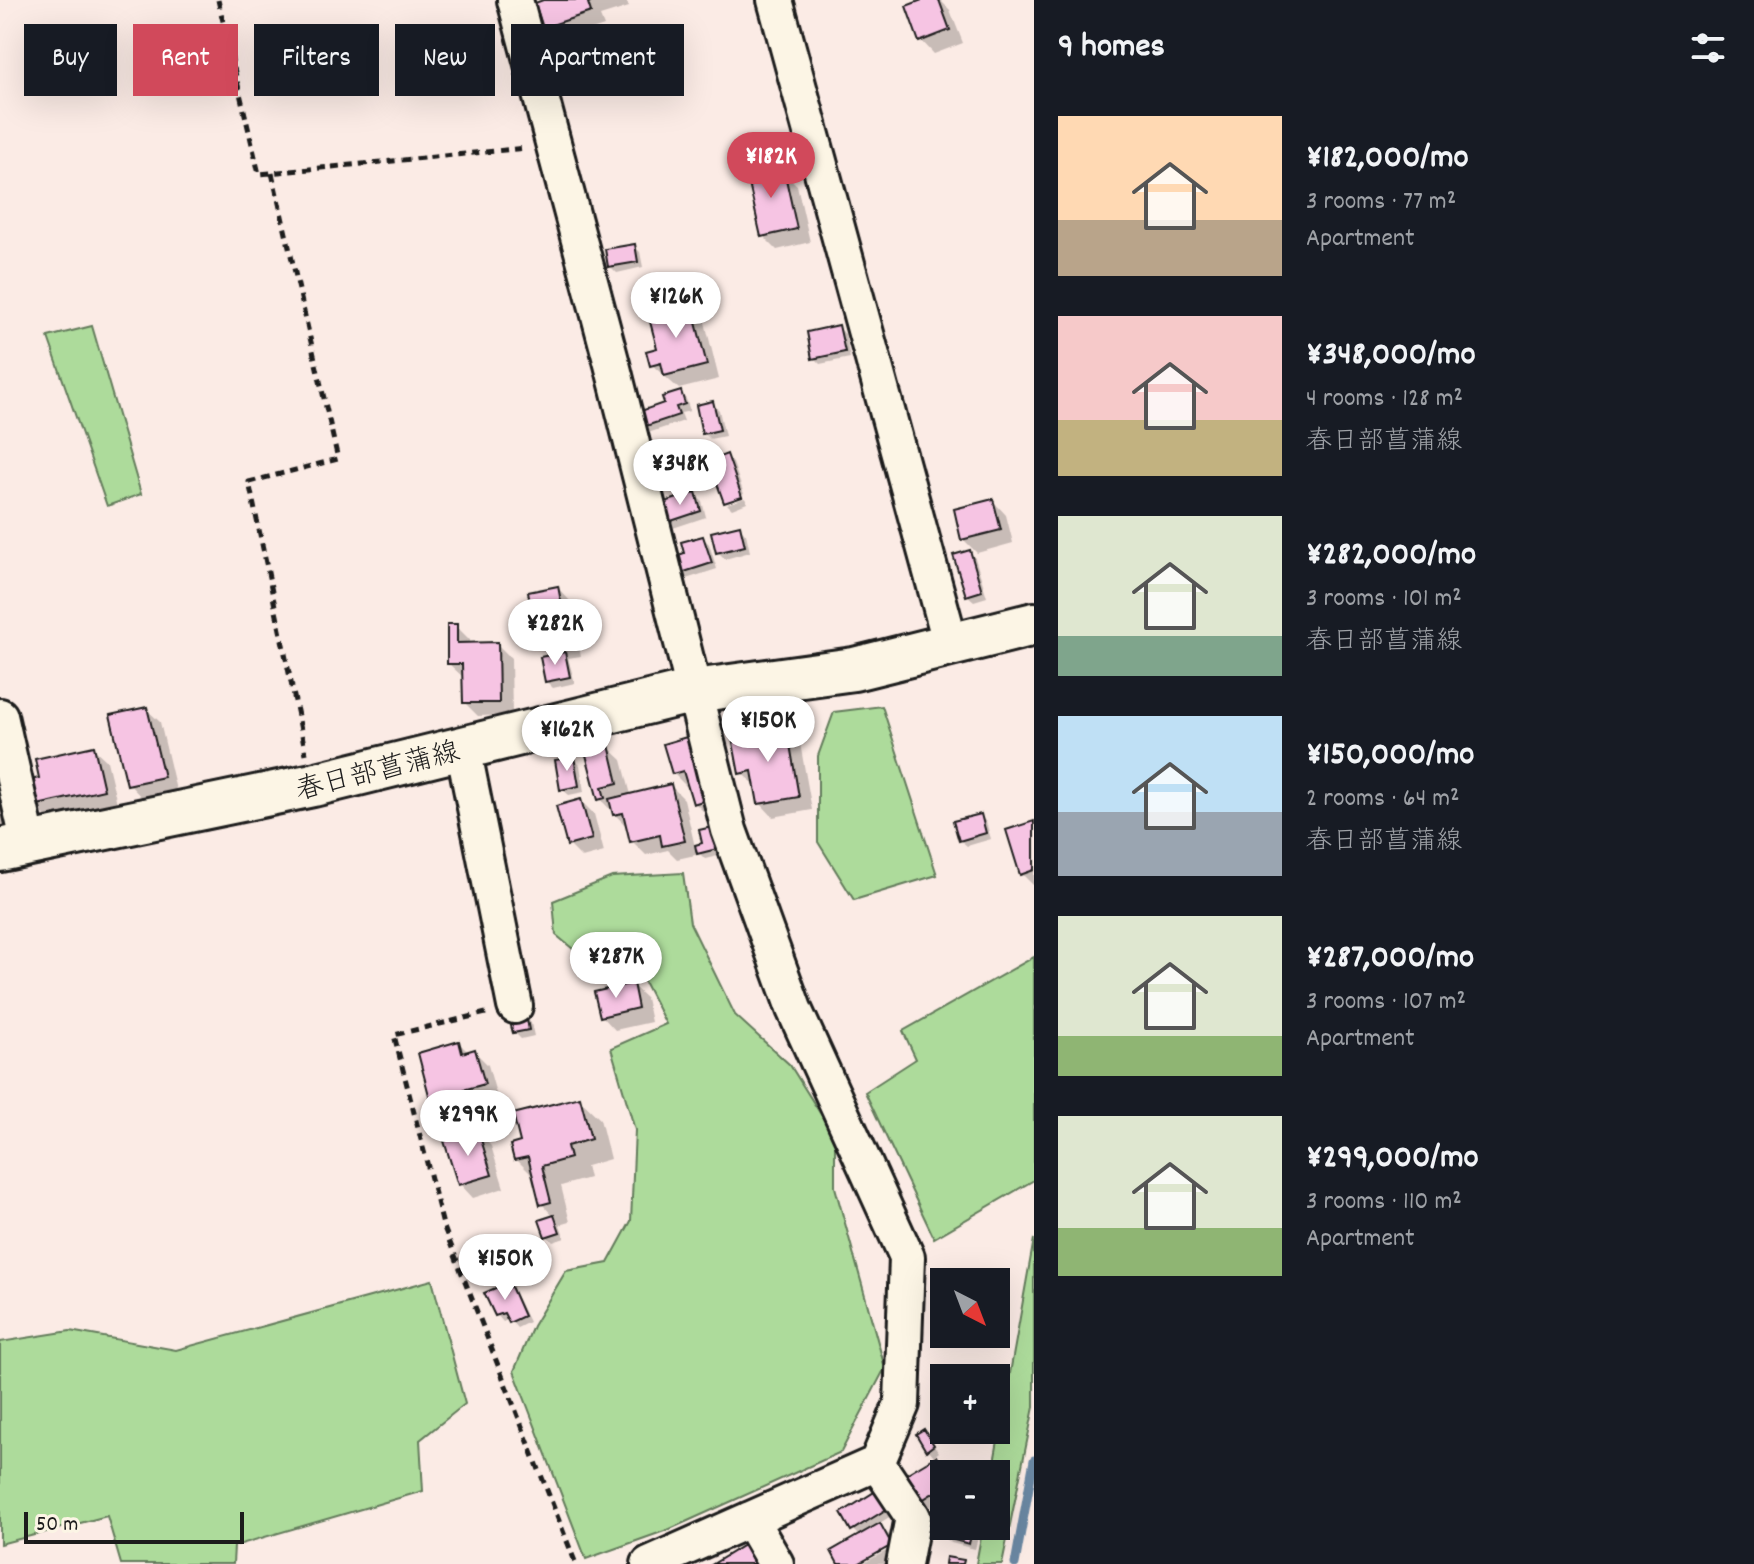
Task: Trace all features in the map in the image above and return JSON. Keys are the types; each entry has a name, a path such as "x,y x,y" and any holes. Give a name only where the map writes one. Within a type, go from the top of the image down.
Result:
{"main road":[{"name":"春日部菖蒲線","path":"14,848 313,785 694,691 854,669 1034,624"}],"street":[{"path":"515,0 729,830 794,1009 907,1257 902,1404 877,1463 649,1564"},
{"path":"775,0 951,645"},
{"path":"0,716 14,848"},
{"path":"463,748 515,1006"},
{"path":"877,1463 913,1517 904,1564"},
{"path":"750,1519 776,1564"}],"path":[{"path":"218,0 259,174 554,145"},
{"path":"272,173 338,459 249,482 313,785"},
{"path":"515,1006 394,1035 443,1225 576,1564"}],"green space":[{"path":"92,326 141,494 107,506 48,337"},
{"path":"882,706 937,875 854,900 818,842 818,756 834,712"},
{"path":"683,873 690,923 735,1015 790,1065 835,1137 835,1187 885,1368 841,1452 670,1529 586,1559 514,1371 533,1326 566,1271 608,1263 631,1221 635,1130 611,1048 666,1024 634,962 590,963 556,935 553,901 612,877"},
{"path":"1034,957 1034,1180 934,1238 865,1092 916,1059 903,1031"},
{"path":"1034,1239 1034,1407 1010,1525 1010,1460 995,1460 997,1444 1010,1444 1010,1373"},
{"path":"432,1280 465,1404 420,1440 423,1491 234,1546 233,1564 121,1564 107,1516 0,1544 0,1342 70,1331 176,1350"},
{"path":"980,1540 1007,1540 1002,1564 976,1564"}],"building":[{"path":"543,0 596,0 588,3 591,12 555,24 542,24 535,3"},
{"path":"922,0 939,0 950,30 919,42 906,6"},
{"path":"766,160 769,173 784,170 797,229 761,237 745,166"},
{"path":"635,244 638,262 608,267 605,249"},
{"path":"691,303 707,365 664,376 661,363 650,366 646,351 657,348 648,314"},
{"path":"839,325 845,352 812,359 807,332"},
{"path":"681,391 685,404 676,407 679,415 640,428 635,413 664,403 662,397"},
{"path":"713,401 720,430 702,434 696,405"},
{"path":"685,446 690,465 652,475 647,455"},
{"path":"727,454 742,497 724,503 709,461"},
{"path":"696,492 701,511 665,523 659,504"},
{"path":"993,499 1001,530 961,540 954,509"},
{"path":"740,525 745,546 716,553 711,532"},
{"path":"703,536 712,563 678,574 673,557 684,553 681,542"},
{"path":"970,550 982,591 966,596 953,555"},
{"path":"558,586 569,643 538,648 528,592"},
{"path":"447,624 457,624 457,643 498,642 499,703 463,703 462,664 447,664"},
{"path":"565,652 570,677 545,682 540,657"},
{"path":"147,707 164,777 127,785 110,715"},
{"path":"787,727 799,797 758,804 752,771 739,774 732,737"},
{"path":"690,736 709,799 693,804 683,771 672,774 663,744"},
{"path":"609,745 618,783 602,787 605,798 598,800 585,751"},
{"path":"94,746 104,790 33,806 27,781 39,778 35,759"},
{"path":"574,757 579,786 560,790 555,760"},
{"path":"671,784 685,841 662,846 660,835 630,842 623,813 613,815 609,799"},
{"path":"581,799 592,839 567,846 556,806"},
{"path":"981,814 986,833 959,841 953,821"},
{"path":"1034,821 1034,870 1020,875 1006,830"},
{"path":"712,827 717,849 697,854 695,845 702,843 699,830"},
{"path":"633,983 638,1008 600,1017 594,992"},
{"path":"526,1015 529,1030 513,1033 509,1018"},
{"path":"459,1041 462,1053 475,1049 485,1084 430,1099 418,1053"},
{"path":"580,1097 591,1139 567,1146 570,1158 542,1166 551,1202 540,1205 528,1157 514,1160 510,1145 520,1142 513,1114"},
{"path":"478,1130 492,1175 458,1185 444,1141"},
{"path":"554,1215 560,1232 545,1237 539,1220"},
{"path":"509,1282 524,1316 509,1323 504,1313 495,1316 484,1293"},
{"path":"924,1429 930,1444 934,1445 926,1451 916,1434"},
{"path":"936,1456 938,1460 930,1460 930,1495 922,1500 906,1474"},
{"path":"876,1491 887,1509 851,1531 841,1513"},
{"path":"880,1523 892,1545 858,1564 838,1564 831,1551"},
{"path":"744,1545 754,1564 713,1564"},
{"path":"946,1557 964,1560 963,1564 945,1564"}],"waterway":[{"path":"1015,1564 1034,1460"}]}
